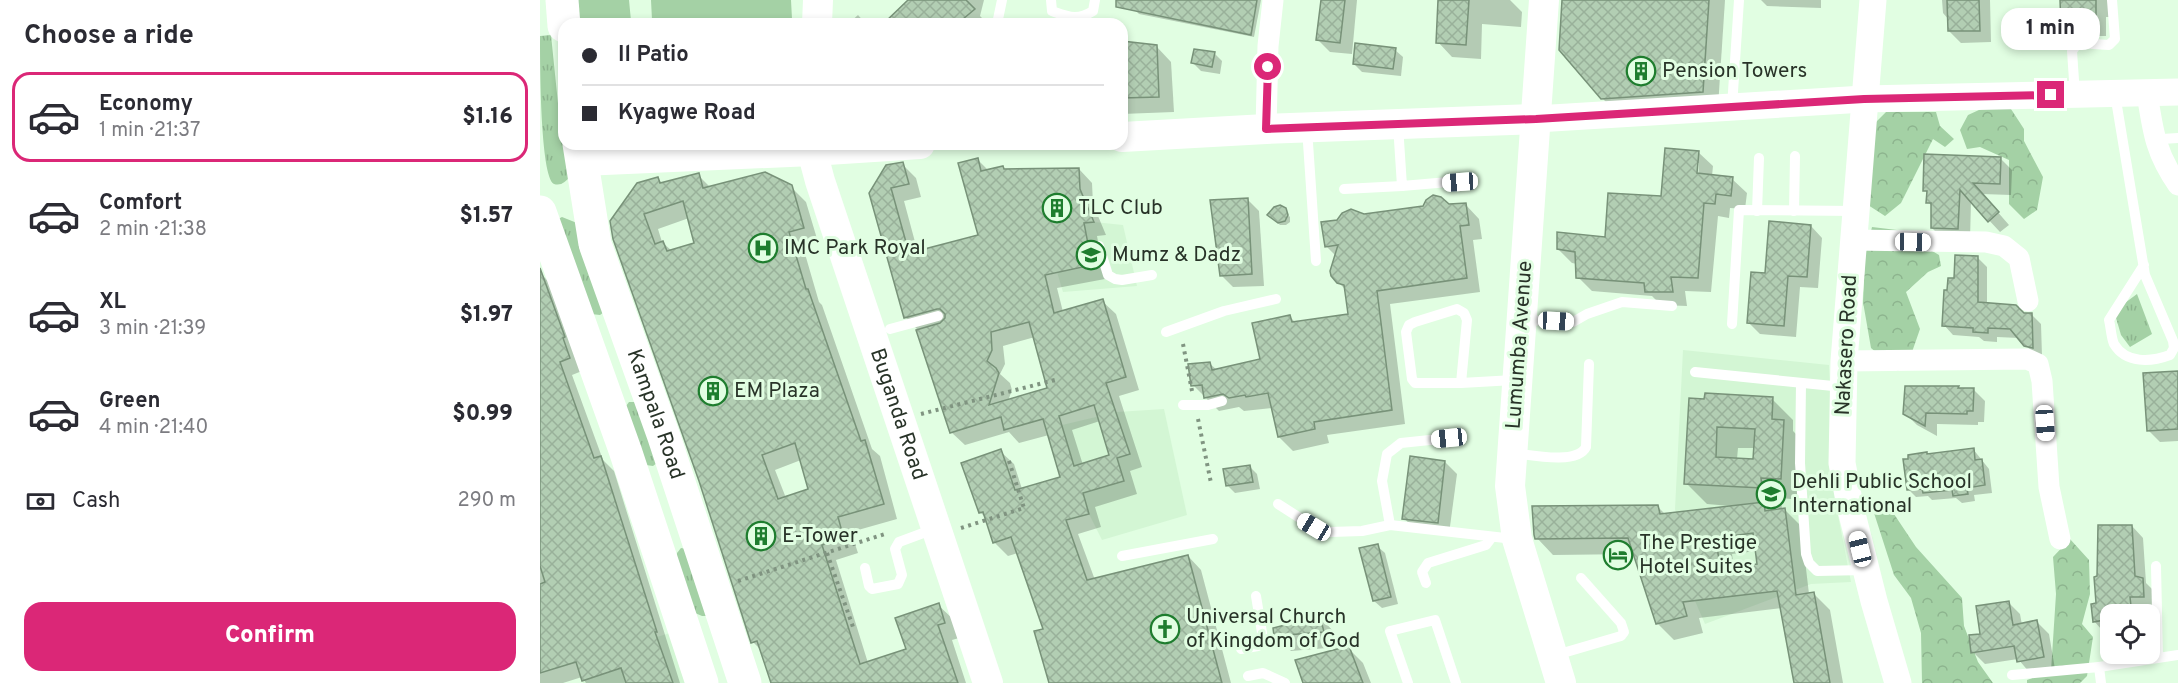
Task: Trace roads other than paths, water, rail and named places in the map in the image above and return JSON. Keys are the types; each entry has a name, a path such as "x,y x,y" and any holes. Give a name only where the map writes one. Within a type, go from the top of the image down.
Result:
{"main road":[{"path":"562,0 563,18"},
{"path":"817,18 818,0"},
{"name":"Lumumba Avenue","path":"1544,0 1518,379 1504,538 1557,669"},
{"path":"1128,137 1536,119"},
{"path":"540,197 559,206 576,200 582,164 783,150"},
{"name":"Buganda Road","path":"813,150 949,528 988,683"},
{"name":"Kampala Road","path":"582,164 595,244 664,437 745,683"},
{"name":"Kampala Road","path":"540,212 632,472 702,683"}],"street":[{"path":"1266,129 1268,46 1273,0"},
{"name":"Nakasero Road","path":"1873,0 1844,374 1842,463 1866,570 1898,683"},
{"path":"1536,119 1864,99 2178,92"},
{"path":"2147,93 2154,141 2165,166 2178,185"},
{"path":"1853,240 1986,242 2004,246 2019,258 2028,301"},
{"path":"1844,374 2027,359 2037,364 2042,381 2049,487 2060,539"}],"lane":[{"path":"999,18 1002,0"},
{"path":"1051,0 1052,11 1069,18 1084,17 1093,10 1095,0"},
{"path":"1732,107 1739,0"},
{"path":"2074,95 2072,51 2078,43 2109,45 2113,43 2115,39 2112,0"},
{"path":"2115,94 2144,265 2145,274 2174,348 2169,355 2137,361 2116,347 2109,321 2144,265"},
{"path":"1398,124 1402,186"},
{"path":"1307,128 1316,261"},
{"path":"2162,139 2178,138"},
{"path":"1794,211 1795,156"},
{"path":"1757,211 1759,158"},
{"path":"1344,189 1460,182"},
{"path":"1732,324 1739,210 1856,211"},
{"path":"1099,246 1108,275 1115,279 1152,275"},
{"path":"1166,332 1224,311 1276,299"},
{"path":"1522,320 1573,322 1587,314 1622,302 1672,306"},
{"path":"1461,383 1467,320 1464,313 1457,309 1409,325 1406,332 1412,379 1415,382 1461,383 1518,379"},
{"path":"890,329 938,316"},
{"path":"1512,453 1548,458 1578,456 1583,453 1586,447 1589,364"},
{"path":"1695,372 1801,383 1844,374"},
{"path":"1801,383 1800,464 1806,554 1809,564 1818,571 1866,570"},
{"path":"1183,405 1208,405 1222,401"},
{"path":"1390,525 1382,481 1387,454 1401,443 1449,438"},
{"path":"1278,504 1314,527 1330,532 1362,531 1390,525 1504,538"},
{"path":"865,568 869,586 872,589 898,584 902,575 896,545 949,528"},
{"path":"1426,583 1422,572 1428,563 1504,538"},
{"path":"1122,556 1213,540"},
{"path":"2156,566 2157,604"},
{"path":"1557,669 1621,636 1624,632 1621,623 1581,578"},
{"path":"1241,649 1258,646 1263,639 1256,596"},
{"path":"1408,683 1390,631 1435,620 1456,683"},
{"path":"2160,657 2178,655"},
{"path":"2012,675 2116,664"},
{"path":"2098,667 2101,683"},
{"path":"1248,676 1263,673 1285,683"}],"place":[{"name":"Pension Towers","path":"1641,71"},
{"name":"TLC Club","path":"1057,208"},
{"name":"IMC Park Royal","path":"763,248"},
{"name":"Mumz & Dadz","path":"1091,255"},
{"name":"EM Plaza","path":"713,391"},
{"name":"Dehli Public School International","path":"1771,494"},
{"name":"E-Tower","path":"761,536"},
{"name":"The Prestige Hotel Suites","path":"1618,555"},
{"name":"Universal Church of Kingdom of God","path":"1165,629"}]}
